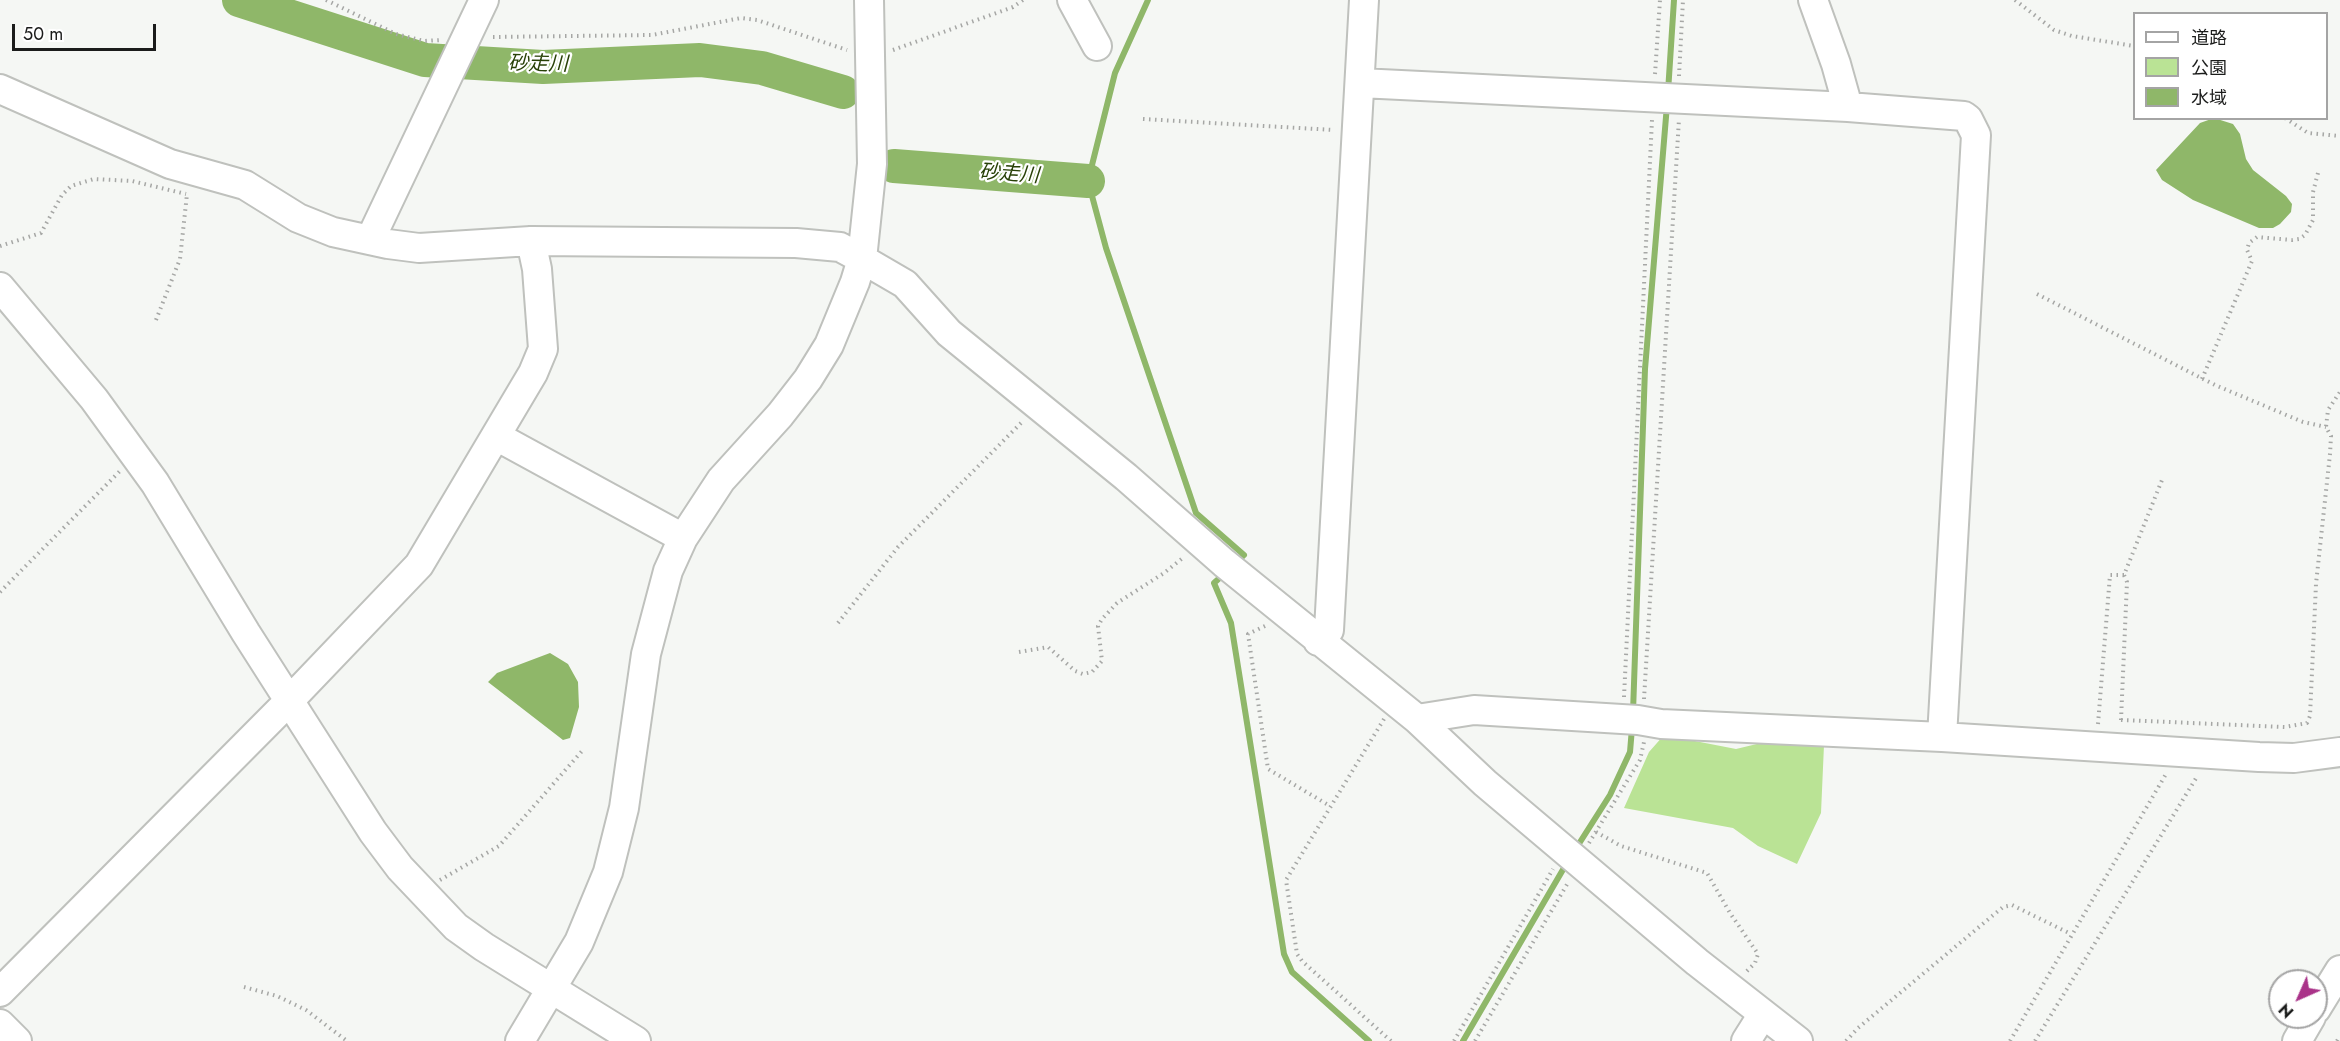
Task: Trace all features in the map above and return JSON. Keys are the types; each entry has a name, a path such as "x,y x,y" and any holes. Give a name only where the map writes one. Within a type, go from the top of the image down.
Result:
{"street":[{"path":"370,240 484,0"},
{"path":"520,1041 579,942 608,872 624,807 651,629 668,571 683,538 721,480 780,415 808,379 842,315 862,259 872,164 869,0"},
{"path":"1072,0 1097,46"},
{"path":"1318,641 1329,630 1364,0"},
{"path":"1813,0 1836,64 1848,107"},
{"path":"1360,83 1848,107 1964,116 1974,127 1976,135 1942,737"},
{"path":"0,89 170,164 245,184 298,218 333,232 370,240 419,248 531,241 796,243 840,247 904,284 949,333 1126,477 1318,641 1407,711 1485,783 1730,988 1798,1041"},
{"path":"0,992 290,700 419,565 533,373 543,349 537,269 531,241"},
{"path":"0,287 94,399 135,456 177,517 246,633 373,832 423,895 456,927 484,947 636,1041"},
{"path":"496,436 683,538"},
{"path":"1407,711 1474,710 1632,720 1661,724 1942,737 2294,758 2340,752"},
{"path":"2328,990 2340,970"},
{"path":"1746,1041 1763,1014"},
{"path":"0,1024 17,1041"}],"path":[{"path":"326,0 396,34 462,48 526,38 574,35 652,36 741,18 757,20 837,47 870,55 915,42 1013,7 1023,0"},
{"path":"1454,1041 1553,868 1572,856 1596,832 1640,760 1644,748 1632,720 1664,99 1660,0"},
{"path":"1664,99 1683,0"},
{"path":"2015,0 2054,30 2072,36 2133,46"},
{"path":"1632,720 1679,115 1664,99"},
{"path":"1143,119 1357,132"},
{"path":"2288,120 2308,133 2340,136"},
{"path":"2202,378 2252,261 2247,250 2249,243 2257,237 2292,240 2305,235 2313,220 2313,192 2318,173"},
{"path":"0,246 41,232 62,195 71,186 94,179 132,181 170,192 187,194 200,187 208,174"},
{"path":"156,320 180,259 187,194"},
{"path":"2037,294 2202,378 2303,422 2326,427"},
{"path":"2121,720 2285,727 2307,723 2310,716 2316,584 2331,436 2326,427 2328,410 2340,393"},
{"path":"838,623 898,548 1037,406"},
{"path":"0,592 135,456"},
{"path":"2108,748 2121,720 2127,582 2124,575 2162,480"},
{"path":"1019,652 1048,647 1075,672 1083,674 1092,672 1102,661 1098,626 1102,619 1117,603 1164,573 1202,543"},
{"path":"2108,748 2110,575 2124,575"},
{"path":"1268,625 1248,634 1268,769 1330,806"},
{"path":"1391,1041 1297,954 1286,880 1376,730 1407,711"},
{"path":"423,895 432,884 499,846 582,751"},
{"path":"2010,1041 2171,767 2174,751"},
{"path":"2035,1041 2198,775 2208,753"},
{"path":"1596,832 1621,846 1707,873 1730,914 1758,954 1755,963 1730,988"},
{"path":"1475,1041 1572,856"},
{"path":"1845,1041 2002,907 2012,905 2072,934"},
{"path":"244,987 277,996 306,1010 347,1041"},
{"path":"2337,1041 2340,1036"}],"green space":[{"path":"1664,735 1736,749 1786,737 1824,745 1821,813 1797,864 1758,846 1733,828 1624,808 1649,752"}],"water":[{"path":"2220,120 2233,124 2240,134 2246,159 2253,170 2286,196 2292,204 2291,212 2280,224 2273,228 2259,228 2193,200 2162,180 2156,170 2200,123"},
{"path":"550,653 568,664 578,682 579,707 570,738 563,740 488,682 497,673"}],"waterway":[{"name":"砂走川","path":"239,0 425,60 543,67 700,60 762,68 843,92"},
{"path":"1148,0 1115,73 1088,181 1106,248 1196,513 1244,555 1236,563"},
{"path":"1668,92 1674,0"},
{"path":"1633,712 1645,369 1667,105"},
{"name":"砂走川","path":"894,166 1088,181"},
{"path":"1224,574 1214,583 1231,623 1284,954 1292,972 1369,1041"},
{"path":"1575,850 1610,795 1630,752 1632,728"},
{"path":"1463,1041 1568,861"}]}
